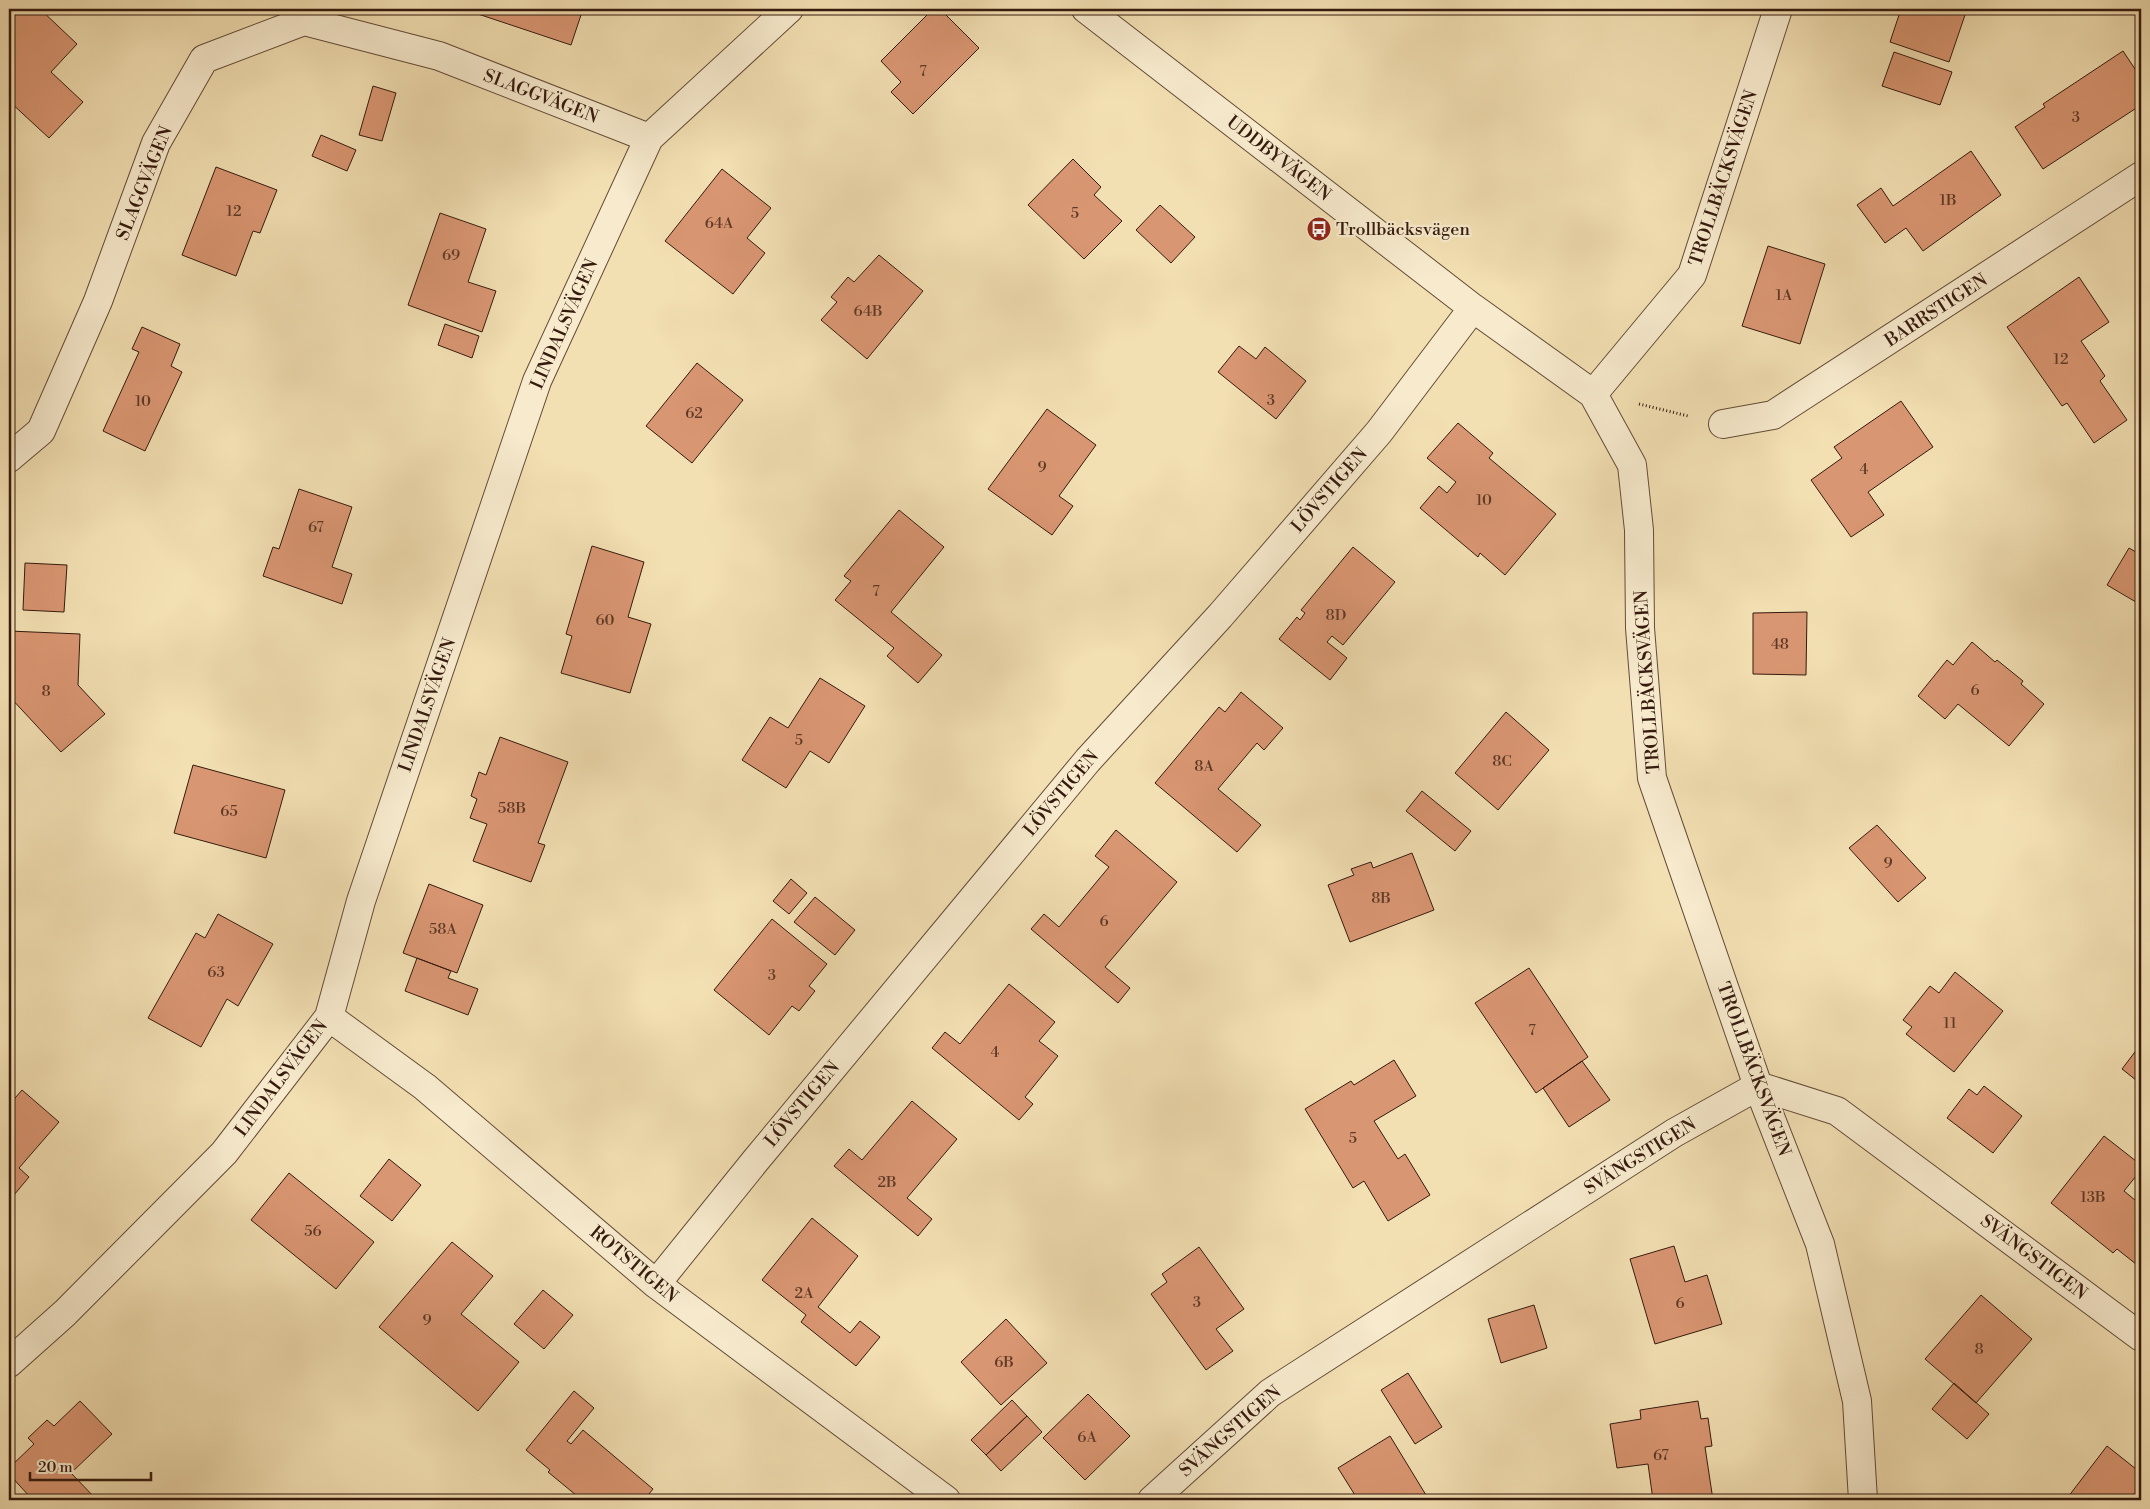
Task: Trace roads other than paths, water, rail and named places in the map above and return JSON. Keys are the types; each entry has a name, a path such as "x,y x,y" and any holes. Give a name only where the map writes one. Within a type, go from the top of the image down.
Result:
{"street":[{"name":"LINDALSVÄGEN","path":"9,1363 65,1313 224,1152 329,1017 361,901 537,381 649,138 789,9"},
{"name":"UDDBYVÄGEN","path":"1086,9 1473,308 1593,394"},
{"name":"TROLLBÄCKSVÄGEN","path":"1778,9 1692,275 1593,394 1632,464 1639,530 1640,628 1652,778 1758,1086 1820,1244 1856,1401 1863,1500"},
{"name":"SLAGGVÄGEN","path":"9,458 41,431 98,301 156,143 204,59 304,21 439,56 649,138"},
{"name":"BARRSTIGEN","path":"1723,424 1773,415 2141,176"},
{"name":"LÖVSTIGEN","path":"656,1284 762,1152 1088,760 1220,616 1379,432 1473,308"},
{"name":"ROTSTIGEN","path":"329,1017 424,1087 656,1284 946,1500"},
{"name":"SVÄNGSTIGEN","path":"1152,1500 1270,1393 1674,1133 1758,1086 1837,1111 2141,1337"}],"place":[{"name":"Trollbäcksvägen","path":"1319,229"}]}
